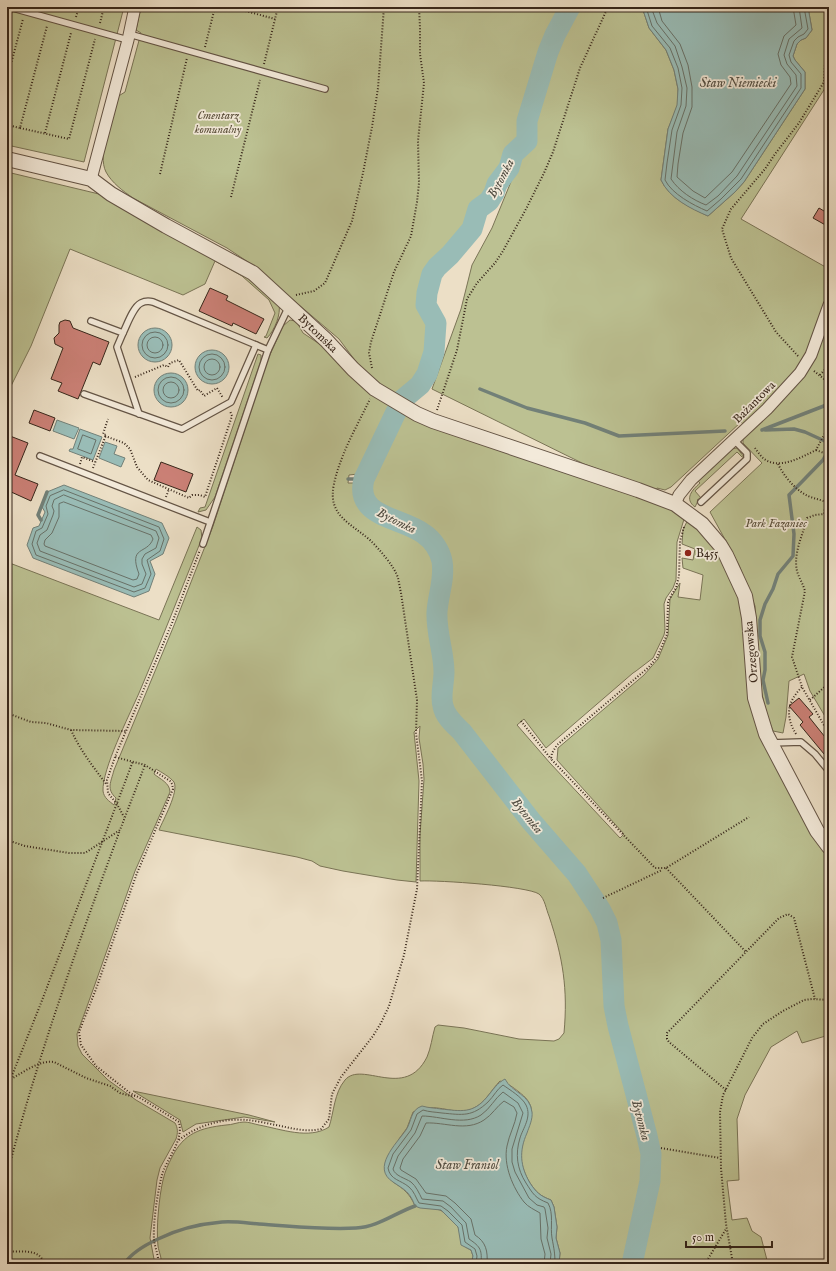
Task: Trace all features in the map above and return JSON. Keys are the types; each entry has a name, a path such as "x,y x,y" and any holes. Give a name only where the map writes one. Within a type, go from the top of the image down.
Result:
{"street":[{"path":"91,179 135,7"},
{"name":"Bytomska","path":"7,159 91,179 111,194 166,226 253,273 374,389 417,414 433,421 638,490"},
{"name":"Bażantowa","path":"675,504 679,495 691,480 767,409 800,373 817,341 829,305"},
{"name":"Orzegowska","path":"638,490 675,504 702,524 720,545 734,570 745,596 749,618 755,698 762,723 817,831 829,847"}],"lane":[{"path":"7,16 10,7 97,31 189,50 325,89"},
{"path":"139,414 117,347 135,308 140,303 146,301 153,302 268,350"},
{"path":"203,544 268,350 289,306"},
{"path":"91,321 123,333"},
{"path":"84,394 182,429 231,402 256,345"},
{"path":"701,502 747,459 747,453 734,440"},
{"path":"40,456 210,522"},
{"path":"771,743 801,742 815,754 829,771"}],"path":[{"path":"45,133 79,7"},
{"path":"7,125 69,139 104,7"},
{"path":"203,54 215,7"},
{"path":"231,7 275,19"},
{"path":"231,197 278,7"},
{"path":"289,306 295,295 302,292 314,291 325,283 352,221 372,127 378,88 384,7"},
{"path":"179,1140 203,1126 235,1120 247,1120 305,1131 321,1129 329,1119 332,1094 341,1077 373,1036 381,1023 393,995 404,955 417,889 422,781 416,733 417,700 401,593 398,576 385,557 371,541 345,521 335,509 332,498 334,484 341,460 374,389 374,376 369,353 371,342 394,272 411,236 419,183 419,130 424,83 420,54 419,7"},
{"path":"433,421 457,350 467,299 477,283 495,263 503,250 540,180 553,152 580,68 608,7"},
{"path":"828,7 824,82 799,123 765,169 731,209 722,228 731,258 776,332 806,364 829,383"},
{"path":"7,79 25,12"},
{"path":"20,128 50,18"},
{"path":"160,174 189,50"},
{"path":"134,377 164,365 168,366 170,363 178,360 198,392 200,390 204,396 217,388 222,396"},
{"path":"820,375 829,365"},
{"path":"108,419 103,434 124,443 130,449 137,467 148,480 189,498 192,495 206,497 232,416 230,411"},
{"path":"753,446 763,458 769,462 778,464 801,457 816,450 829,429"},
{"path":"94,467 105,436"},
{"path":"816,450 829,455"},
{"path":"80,462 82,458 95,462"},
{"path":"778,464 783,473 799,490 807,495 828,502"},
{"path":"829,480 828,502 824,514 807,518 797,550 797,571 805,591 792,657 802,687 829,734"},
{"path":"553,762 551,759 552,753 557,745 648,667 657,657 667,634 668,602 677,585 679,576 680,535 689,514"},
{"path":"125,818 117,804 108,793 107,780 115,756 172,623 203,544"},
{"path":"810,700 829,683"},
{"path":"801,742 792,726 789,716 789,706 795,694 802,687"},
{"path":"7,713 31,722 46,723 71,730 126,732"},
{"path":"521,721 553,762 651,866 663,870"},
{"path":"71,730 88,760 107,786"},
{"path":"115,756 145,765 170,781 174,789 137,872 96,989 78,1032 81,1045 96,1066 130,1093 179,1122 181,1129 179,1140 164,1169 161,1180 154,1240 158,1264"},
{"path":"7,1088 42,1003 133,761"},
{"path":"7,1175 17,1134 38,1066 92,906 145,765"},
{"path":"603,898 663,870 749,817"},
{"path":"7,840 25,846 68,853 85,853 120,830"},
{"path":"666,868 746,952"},
{"path":"726,1090 669,1042 666,1039 667,1033 779,918 788,914 794,918 815,999"},
{"path":"733,1264 727,1228 720,1158 720,1112 726,1090 749,1042 758,1029 769,1020 800,1002 808,999 829,1000"},
{"path":"10,1080 28,1069 49,1062 54,1062 86,1078 110,1086 120,1093 136,1096"},
{"path":"661,1148 720,1158"},
{"path":"705,1264 727,1228"},
{"path":"7,1251 36,1253 43,1259 44,1264"}],"green space":[{"path":"7,7 124,7 84,162 7,145"},
{"name":"Cmentarz komunalny","path":"141,7 565,7 554,25 546,45 525,115 524,140 513,150 506,166 497,176 487,199 481,201 476,209 470,226 466,232 435,262 431,269 425,284 424,294 425,311 433,326 429,362 417,382 404,391 400,397 386,390 360,367 339,339 251,264 227,248 133,198 108,176 104,165 103,156 106,135 117,97 125,92 141,33 136,30"},
{"name":"Park Fazaniec","path":"578,7 642,7 649,28 666,50 674,70 678,89 678,105 668,129 661,180 669,192 681,202 708,216 744,182 805,89 805,72 793,56 797,44 806,38 812,30 808,7 829,7 829,82 741,219 829,269 829,723 810,691 804,674 789,681 783,733 773,731 767,715 759,682 755,606 739,565 710,512 762,463 743,443 743,439 750,432 741,422 671,487 665,490 657,488 656,491 584,464 432,389 461,309 472,265 492,228 517,167 559,45"},
{"path":"7,172 99,194 136,215 238,267 279,304 277,322 273,331 267,338 264,337 266,336 275,313 269,300 242,276 215,261 205,284 183,295 70,249 31,346 7,394"},
{"path":"290,320 295,321 303,333 333,353 394,405 362,471 358,474 349,475 348,483 359,483 357,492 361,502 367,510 424,538 438,558 439,578 434,618 439,649 441,691 437,711 441,723 445,726 458,729 530,823 577,877 598,909 605,923 612,956 612,1005 616,1028 646,1137 650,1162 647,1184 630,1264 559,1264 560,1253 556,1238 557,1227 554,1207 551,1200 541,1195 532,1186 522,1163 521,1151 532,1113 531,1106 527,1099 519,1092 510,1085 500,1081 482,1103 469,1110 457,1111 424,1108 413,1112 407,1128 399,1139 393,1182 406,1192 415,1206 440,1210 453,1221 458,1227 462,1243 471,1250 473,1256 472,1264 161,1264 157,1239 160,1195 164,1177 168,1165 177,1149 182,1142 194,1133 208,1128 240,1122 304,1133 321,1131 329,1127 336,1097 345,1080 353,1075 362,1074 384,1078 396,1078 407,1076 418,1070 427,1057 435,1027 438,1025 464,1028 519,1039 554,1041 559,1039 564,1033 565,988 561,960 554,931 541,896 531,891 518,888 444,881 420,881 420,835 424,779 419,738 420,726 414,732 419,781 416,882 343,871 320,866 312,861 297,857 159,830 173,799 175,787 172,780 156,769 154,774 167,784 170,792 135,871 77,1034 78,1046 82,1054 108,1080 136,1100 175,1123 177,1127 176,1139 160,1168 157,1180 150,1238 154,1264 7,1264 7,562 159,620 197,527 201,530 202,538 147,674 111,756 104,781 103,791 109,801 114,805 116,798 111,792 110,785 114,770 175,623 213,526 268,359 283,326"},
{"path":"258,354 261,355 261,361 215,497 206,510 198,512 200,508 205,507"},
{"path":"400,411 661,505 685,516 677,542 676,580 664,604 664,635 653,658 633,673 546,748 524,719 517,725 550,763 620,838 624,834 557,760 558,748 644,675 658,659 668,635 670,599 680,583 678,597 700,600 703,575 683,568 682,558 693,560 695,549 682,544 683,530 689,517 701,525 740,591 753,697 829,851 829,1035 802,1043 797,1031 771,1047 745,1095 737,1119 739,1180 727,1181 732,1220 747,1218 752,1231 761,1237 768,1264 635,1264 652,1181 654,1162 649,1137 620,1031 614,980 615,960 609,925 580,874 533,820 504,783 480,749 454,717 447,703 449,651 442,622 449,577 443,549 436,537 405,517 376,504 371,500 367,490 369,480 382,456"},
{"path":"737,448 744,457 737,452 695,491 701,498 697,500 698,501 695,507 690,501 690,495 700,483 697,480 731,449"},
{"path":"133,1091 249,1115 275,1122 244,1117 196,1124 183,1132 180,1120"}],"water":[{"name":"Staw Niemiecki","path":"642,7 808,7 812,30 806,38 797,44 793,56 805,72 805,89 744,182 708,216 681,202 669,192 661,180 668,129 677,105 678,89 674,70 666,50 649,28"},
{"path":"152,328 158,328 162,329 169,335 172,345 171,352 165,359 158,362 152,362 148,361 141,355 138,348 138,342 139,338 145,331"},
{"path":"215,350 222,352 227,357 229,367 227,377 222,382 209,384 202,382 197,377 195,364 197,357 202,352"},
{"path":"168,373 174,373 178,374 185,380 188,390 187,397 181,404 174,407 168,407 164,406 157,400 154,393 154,387 155,383 161,376"},
{"path":"57,420 79,428 74,439 53,431"},
{"path":"80,429 102,437 93,460 69,451 70,449 73,449"},
{"path":"105,442 117,446 114,454 125,458 121,467 99,458"},
{"path":"64,485 162,523 169,538 163,554 150,561 155,574 149,591 134,597 33,558 27,545 33,528 39,526 45,512 42,507 47,492"},
{"name":"Staw Franiol","path":"505,1079 512,1088 528,1101 531,1106 531,1123 524,1140 522,1152 524,1171 536,1191 551,1200 554,1207 557,1227 556,1238 560,1253 559,1264 471,1264 473,1256 471,1250 461,1245 458,1227 441,1210 420,1208 415,1206 409,1194 393,1182 384,1170 388,1156 408,1127 415,1110 422,1106 461,1111 472,1109 482,1102 497,1085"}],"building":[{"path":"819,208 829,214 829,227 813,218"},
{"path":"210,288 228,296 226,300 264,319 256,334 233,323 232,326 199,311"},
{"path":"65,320 70,321 73,328 109,342 100,365 93,362 78,399 58,391 62,383 51,379 63,348 55,344 54,338 59,333 60,322"},
{"path":"34,410 55,418 50,431 29,423"},
{"path":"10,436 28,443 15,475 38,484 31,501 9,491 7,495 7,444"},
{"path":"161,462 193,474 186,492 154,480"},
{"path":"799,698 813,714 809,717 829,742 829,760 800,725 803,722 789,706"}],"waterway":[{"name":"Bytomka","path":"402,400 420,385 427,374 434,352 436,323 426,305 427,293 432,274 472,229 478,209 489,201 497,184 509,168 513,154 527,141 527,121 548,52 570,7"},
{"path":"480,389 527,408 585,423 619,436 725,431"},
{"path":"762,430 829,404"},
{"name":"Bytomka","path":"396,412 364,479 363,492 366,502 373,509 382,515 415,528 427,536 440,553 443,574 437,620 444,665 442,698 444,710 453,724 462,732 531,821 577,874 600,909 607,923 611,940 614,1006 651,1154 650,1181 632,1264"},
{"path":"765,430 794,429 805,432 829,443"},
{"path":"768,703 763,680 765,670 765,652 760,636 760,620 778,574 793,556 794,534 789,495 823,460 829,450"},
{"path":"348,479 364,479"},
{"path":"41,520 38,515 47,492"},
{"path":"124,1264 135,1252 148,1244 173,1232 197,1226 231,1222 320,1228 356,1228 372,1225 415,1206"}],"place":[{"name":"B455","path":"688,553"}]}
